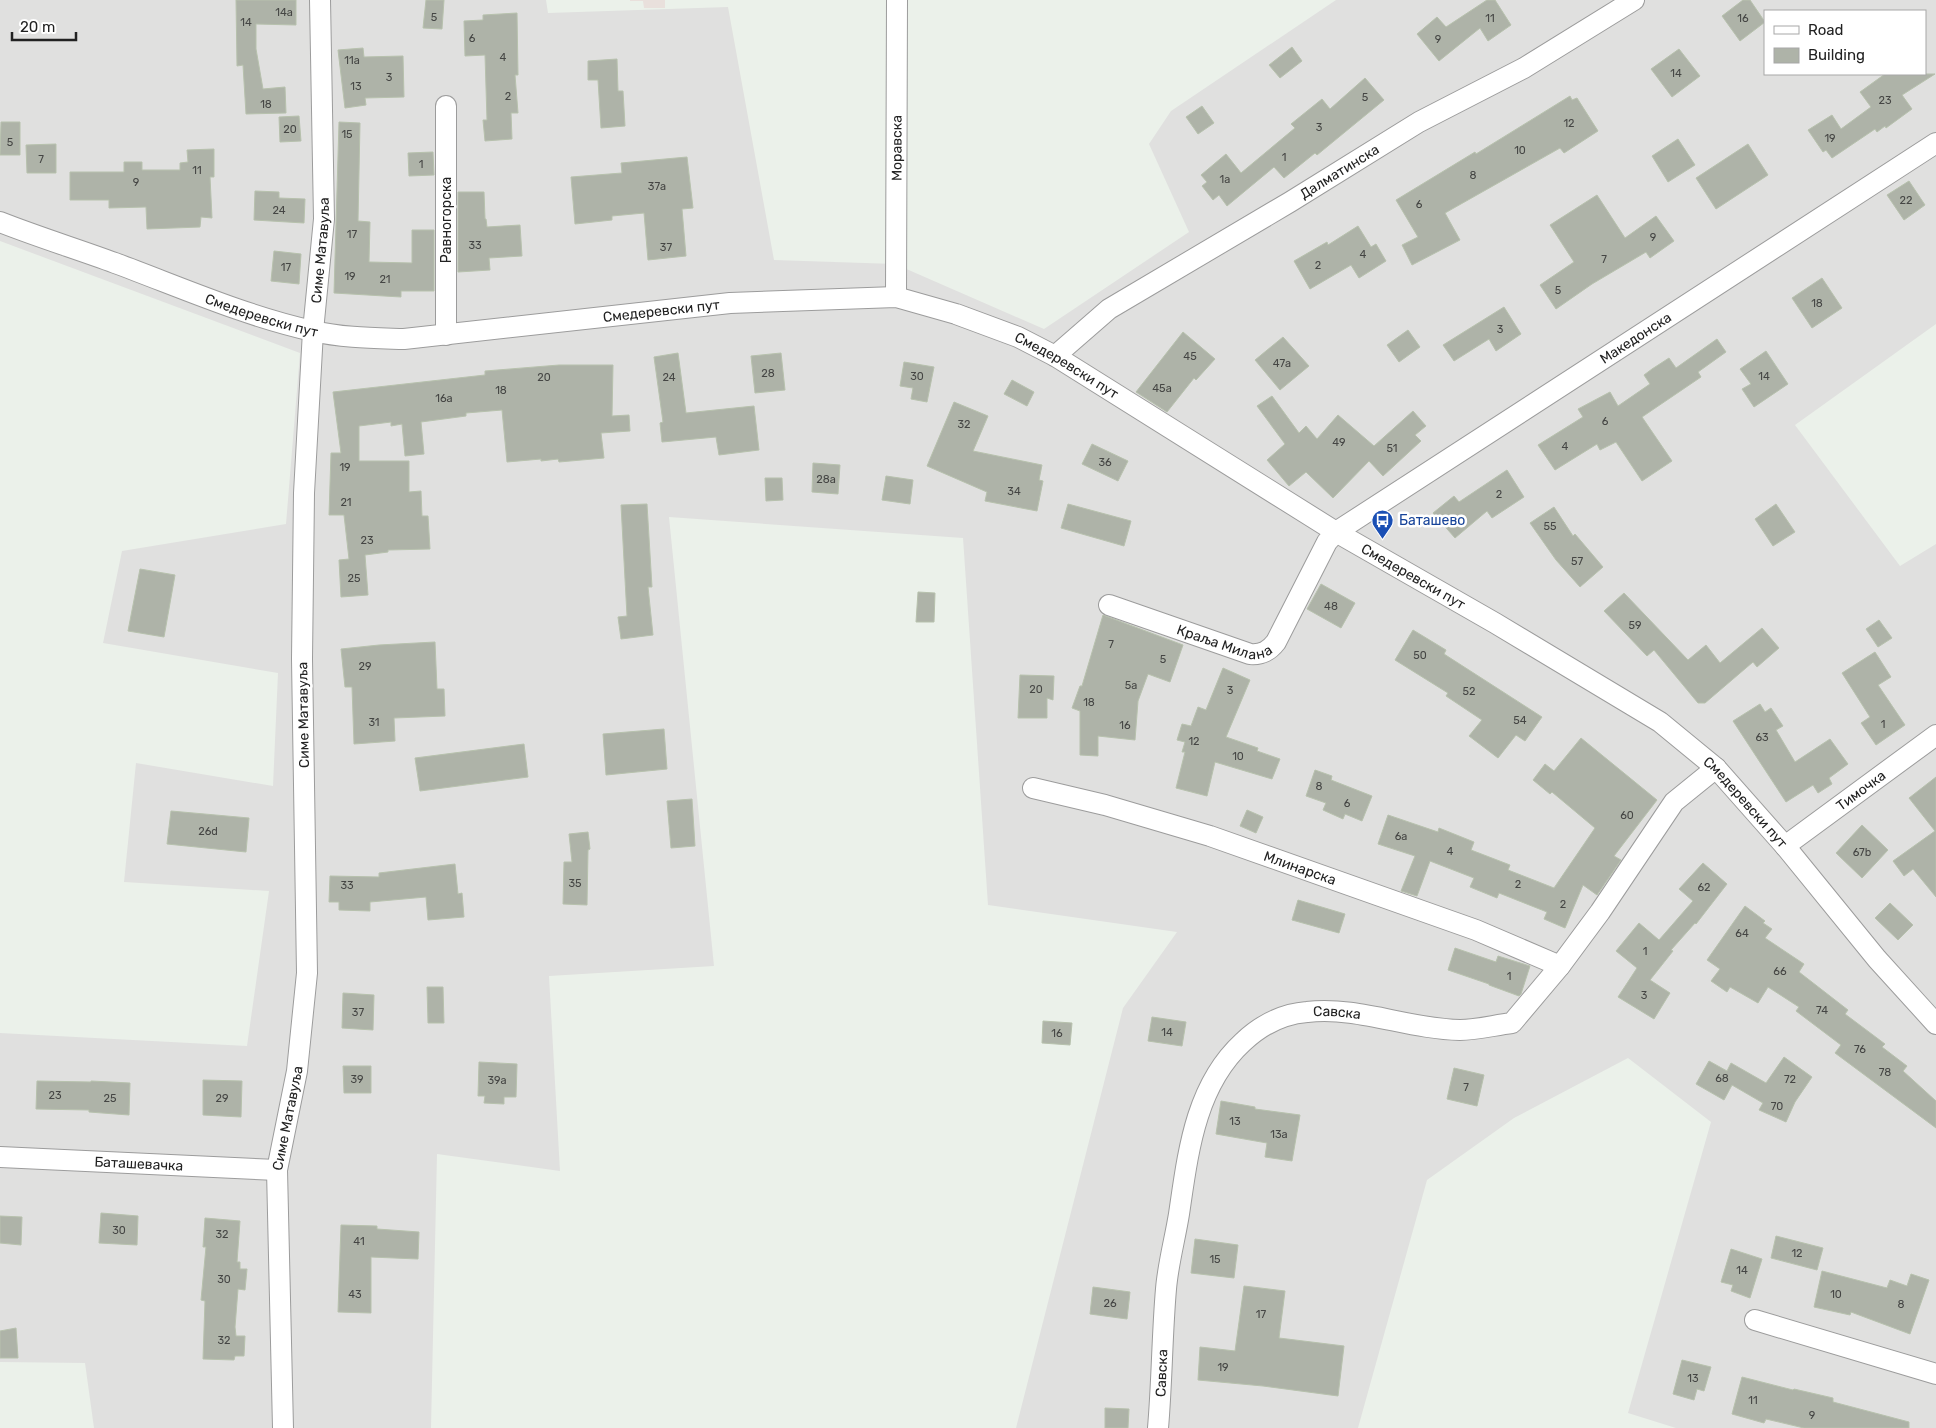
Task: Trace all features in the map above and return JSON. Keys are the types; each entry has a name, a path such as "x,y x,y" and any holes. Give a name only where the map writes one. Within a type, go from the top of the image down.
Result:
{"street":[{"name":"Симе Матавуља","path":"284,1428 277,1170 297,1071 307,973 302,620 304,494 313,331 324,219 320,0"},
{"name":"Моравска","path":"896,0 896,297"},
{"name":"Далматинска","path":"1055,356 1109,309 1290,202 1419,122 1524,68 1634,0"},
{"name":"Равногорска","path":"446,106 446,335"},
{"name":"Македонска","path":"1336,532 1936,143"},
{"name":"Смедеревски пут","path":"0,222 244,311 313,331 357,337 404,339 730,302 896,297 956,314 1018,337 1055,356 1336,532 1495,623 1660,722 1716,768 1785,846 1877,958 1933,1015"},
{"name":"Краља Милана","path":"1108,605 1250,654 1264,653 1271,649 1276,642 1327,542 1336,532"},
{"name":"Тимочка","path":"1785,846 1936,735"},
{"name":"Савска","path":"1158,1428 1166,1287 1187,1159 1196,1120 1210,1084 1222,1065 1255,1031 1275,1019 1306,1012 1339,1011 1404,1023 1460,1030 1512,1023 1560,966 1600,912 1674,802 1716,768"},
{"name":"Млинарска","path":"1033,788 1105,805 1210,836 1476,930 1560,966"},
{"name":"Баташевачка","path":"0,1157 277,1170"},
{"path":"1755,1320 1936,1374"}],"shaded area":[{"path":"0,0 546,0 548,13 728,7 774,260 895,264 1044,329 1189,232 1149,144 1171,111 1336,0 1936,0 1936,324 1795,425 1900,566 1936,544 1936,1428 1676,1428 1628,1413 1711,1122 1628,1058 1514,1118 1427,1180 1358,1428 1016,1428 1123,1008 1177,932 988,905 963,538 669,517 714,966 549,976 560,1171 437,1154 431,1428 94,1428 85,1363 0,1362 0,1033 247,1046 269,891 124,882 136,763 273,786 278,673 103,643 122,551 286,524 300,353 0,241"},
{"path":"630,0 665,0 665,8 644,8 643,1"}],"building":[{"path":"236,0 296,0 296,25 256,24 256,49 263,89 285,87 286,113 246,114 243,65 237,66"},
{"path":"426,0 444,0 442,29 423,28"},
{"path":"1487,0 1495,0 1511,25 1488,41 1480,28 1439,61 1417,34 1437,17 1446,27"},
{"path":"1743,0 1750,0 1764,23 1740,41 1722,16"},
{"path":"517,13 518,75 515,75 518,113 511,113 512,139 485,141 483,120 487,120 485,55 465,56 464,21 483,20 483,15"},
{"path":"1292,47 1302,61 1280,78 1269,65"},
{"path":"363,48 364,57 403,56 404,97 365,98 366,105 345,108 338,50"},
{"path":"1679,49 1700,76 1672,97 1651,69"},
{"path":"617,59 618,91 623,91 625,126 601,128 598,80 588,80 588,61"},
{"path":"1935,74 1902,95 1912,109 1886,128 1885,126 1877,132 1875,129 1832,158 1826,150 1823,152 1808,130 1832,115 1841,129 1871,107 1860,92 1884,75"},
{"path":"1365,78 1384,100 1317,155 1315,153 1284,178 1274,167 1227,206 1219,195 1213,200 1202,186 1207,182 1201,175 1226,154 1241,173 1295,128 1291,124 1322,99 1330,109"},
{"path":"1570,96 1572,100 1577,98 1598,131 1564,153 1560,148 1445,213 1460,240 1412,265 1402,245 1418,237 1396,200 1475,152 1476,154"},
{"path":"1202,106 1214,123 1198,134 1186,117"},
{"path":"299,116 301,141 280,142 279,117"},
{"path":"1,122 20,122 20,155 0,155"},
{"path":"339,122 360,123 358,221 370,222 369,262 412,263 412,230 434,230 434,291 401,291 401,297 334,293"},
{"path":"1678,139 1695,165 1668,182 1652,156"},
{"path":"56,144 56,173 27,173 26,145"},
{"path":"1748,144 1768,175 1716,209 1696,178"},
{"path":"214,149 214,177 210,177 212,218 201,217 200,227 147,229 146,207 109,208 109,200 70,200 70,172 124,172 124,162 142,162 142,170 180,170 180,163 188,162 187,150"},
{"path":"433,152 434,175 409,176 408,153"},
{"path":"687,157 693,208 682,209 686,256 648,260 644,213 612,216 612,220 575,224 571,177 622,173 621,163"},
{"path":"1909,181 1925,205 1904,220 1887,195"},
{"path":"255,191 279,192 279,198 305,199 304,223 254,220"},
{"path":"458,192 484,192 487,227 520,225 522,256 489,258 490,270 458,272"},
{"path":"1597,195 1625,238 1656,216 1674,241 1650,258 1646,252 1592,284 1556,309 1540,285 1574,262 1550,225"},
{"path":"1358,226 1371,247 1376,244 1386,261 1359,278 1351,265 1310,289 1294,261 1327,242 1328,245"},
{"path":"274,251 301,254 299,284 271,281"},
{"path":"1822,278 1842,308 1812,328 1792,298"},
{"path":"1504,307 1521,334 1496,351 1489,339 1454,361 1443,345"},
{"path":"1408,330 1420,347 1399,362 1387,345"},
{"path":"1183,332 1215,359 1196,380 1194,378 1167,412 1136,392"},
{"path":"1283,337 1309,366 1280,390 1255,360"},
{"path":"1717,339 1726,352 1698,372 1701,377 1642,417 1672,461 1642,481 1616,442 1600,450 1597,444 1555,470 1538,445 1583,417 1578,409 1610,392 1618,406 1650,384 1644,375 1652,369 1669,358 1676,368"},
{"path":"1766,351 1788,384 1754,407 1742,389 1751,384 1740,369"},
{"path":"678,353 686,413 754,406 759,450 719,455 716,437 662,442 660,423 663,422 654,357"},
{"path":"781,353 785,390 755,393 751,356"},
{"path":"904,362 934,367 927,402 911,399 913,388 900,386"},
{"path":"559,365 613,365 612,416 629,415 630,431 601,433 604,458 559,462 558,459 541,461 541,459 507,462 502,410 466,413 466,416 421,422 424,454 405,456 402,424 391,426 391,422 359,426 359,461 409,461 409,492 421,491 422,516 428,516 430,549 388,550 388,552 365,555 368,595 341,597 339,560 349,559 344,515 329,515 331,453 341,453 333,392 485,375 485,371"},
{"path":"1012,380 1034,392 1027,406 1004,394"},
{"path":"1272,396 1299,433 1306,426 1317,439 1338,415 1374,446 1413,411 1426,426 1415,435 1421,441 1383,476 1369,461 1333,498 1306,472 1289,486 1267,460 1285,444 1257,406"},
{"path":"954,402 988,416 973,451 1042,465 1039,480 1043,481 1037,511 985,501 987,492 927,466"},
{"path":"1092,444 1128,461 1118,481 1082,464"},
{"path":"813,463 840,465 838,494 812,492"},
{"path":"1507,470 1524,497 1492,518 1487,511 1455,538 1433,513 1454,496 1459,502"},
{"path":"886,476 913,480 910,504 882,500"},
{"path":"765,478 782,478 783,500 766,501"},
{"path":"647,504 652,587 648,587 653,635 621,639 618,617 627,616 621,505"},
{"path":"1068,504 1131,521 1124,546 1061,528"},
{"path":"1776,504 1795,532 1773,546 1755,519"},
{"path":"1554,507 1573,536 1575,534 1603,567 1580,587 1556,560 1530,523"},
{"path":"140,569 175,575 164,637 128,631"},
{"path":"1321,584 1355,603 1341,628 1307,609"},
{"path":"918,592 935,593 934,622 916,622"},
{"path":"1624,593 1688,660 1706,645 1720,663 1762,628 1779,648 1757,667 1753,662 1705,703 1698,703 1654,650 1647,656 1604,611"},
{"path":"1103,615 1183,645 1170,682 1148,674 1138,701 1135,740 1098,736 1098,756 1080,755 1080,711 1072,708 1080,686 1082,686"},
{"path":"1879,620 1892,638 1878,647 1866,629"},
{"path":"1413,630 1446,650 1444,654 1542,717 1525,741 1516,735 1498,758 1469,736 1482,720 1446,696 1448,693 1395,660"},
{"path":"435,642 437,689 444,689 445,716 394,718 395,741 354,744 352,687 345,687 341,649"},
{"path":"1875,652 1891,677 1878,685 1905,725 1876,745 1861,723 1870,717 1842,673"},
{"path":"1223,668 1250,680 1226,737 1258,748 1257,751 1280,759 1272,779 1215,762 1207,796 1176,788 1185,752 1182,752 1185,742 1177,740 1182,724 1191,726 1198,707 1206,710"},
{"path":"1020,675 1054,676 1053,700 1047,698 1047,718 1018,718"},
{"path":"1760,704 1765,712 1771,708 1783,726 1776,730 1795,762 1830,739 1848,764 1829,778 1832,784 1818,793 1813,785 1786,802 1733,721"},
{"path":"664,729 667,769 606,775 603,734"},
{"path":"1581,738 1657,800 1614,856 1621,860 1597,895 1583,885 1565,928 1544,919 1547,912 1499,893 1497,898 1470,887 1474,878 1430,861 1417,896 1401,891 1415,856 1378,844 1388,815 1438,832 1439,828 1474,842 1471,850 1510,865 1508,870 1554,888 1595,828 1552,792 1550,794 1533,780 1545,764 1554,771"},
{"path":"524,744 528,777 420,791 415,758"},
{"path":"1315,770 1332,776 1331,780 1372,796 1362,821 1345,814 1343,819 1323,810 1326,803 1306,796"},
{"path":"1936,777 1936,897 1913,869 1904,876 1893,861 1935,831 1909,798"},
{"path":"692,799 695,846 671,848 667,801"},
{"path":"1247,810 1263,817 1256,833 1240,826"},
{"path":"171,811 249,818 246,852 167,844"},
{"path":"1862,825 1888,850 1862,878 1836,853"},
{"path":"588,832 590,849 588,850 587,905 563,904 564,862 572,862 569,834"},
{"path":"1703,863 1727,884 1696,924 1671,950 1673,951 1650,980 1670,993 1654,1019 1618,997 1637,968 1616,951 1639,923 1659,940 1693,901 1679,889"},
{"path":"455,864 458,894 462,893 464,917 428,920 426,897 370,902 370,911 339,910 339,902 329,902 330,876 379,877 379,873"},
{"path":"1298,900 1345,914 1339,933 1292,920"},
{"path":"1890,903 1913,925 1898,940 1875,918"},
{"path":"1745,906 1765,921 1763,923 1772,929 1765,938 1804,964 1799,972 1848,1010 1845,1014 1885,1044 1882,1047 1907,1066 1903,1071 1936,1101 1936,1128 1835,1053 1841,1045 1796,1011 1799,1007 1768,987 1758,1003 1730,987 1727,992 1711,981 1720,969 1707,960"},
{"path":"1455,948 1496,962 1498,956 1530,966 1521,994 1519,996 1448,970"},
{"path":"427,987 443,987 444,1023 428,1023"},
{"path":"343,993 374,995 373,1030 342,1028"},
{"path":"1152,1017 1186,1022 1182,1046 1148,1041"},
{"path":"1043,1021 1072,1023 1070,1045 1042,1043"},
{"path":"1784,1057 1812,1077 1795,1102 1786,1122 1759,1110 1763,1103 1732,1085 1724,1100 1696,1084 1709,1061 1727,1071 1731,1063 1766,1083"},
{"path":"479,1062 517,1064 516,1097 504,1097 504,1104 484,1103 485,1096 478,1096"},
{"path":"343,1066 371,1066 371,1093 344,1093"},
{"path":"1454,1068 1484,1075 1477,1106 1447,1099"},
{"path":"203,1080 242,1081 241,1117 203,1115"},
{"path":"37,1081 130,1083 129,1115 89,1112 89,1110 36,1109"},
{"path":"1221,1101 1255,1107 1255,1109 1300,1115 1292,1161 1265,1157 1267,1143 1216,1134"},
{"path":"101,1213 138,1216 137,1245 99,1243"},
{"path":"0,1216 22,1217 21,1245 0,1243"},
{"path":"205,1218 240,1221 237,1262 240,1262 240,1269 247,1269 245,1290 238,1289 235,1327 236,1336 245,1336 244,1356 235,1356 234,1360 203,1359 205,1301 201,1300 206,1247 203,1247"},
{"path":"341,1225 377,1226 377,1229 419,1232 418,1259 371,1257 371,1313 338,1312"},
{"path":"1776,1236 1823,1248 1817,1270 1771,1258"},
{"path":"1195,1239 1238,1245 1234,1278 1191,1273"},
{"path":"1731,1249 1762,1259 1750,1298 1731,1291 1733,1285 1721,1282"},
{"path":"1822,1271 1887,1288 1890,1280 1907,1286 1911,1274 1929,1280 1910,1334 1851,1312 1850,1315 1814,1307"},
{"path":"1244,1286 1285,1291 1279,1338 1344,1346 1338,1396 1198,1380 1200,1347 1235,1351"},
{"path":"1093,1287 1130,1292 1127,1319 1090,1314"},
{"path":"16,1328 18,1358 0,1358 0,1331"},
{"path":"1682,1360 1711,1367 1704,1391 1697,1389 1694,1400 1673,1394"},
{"path":"1742,1377 1833,1398 1833,1402 1909,1422 1909,1428 1804,1428 1766,1419 1764,1423 1732,1414"},
{"path":"1105,1408 1129,1409 1128,1428 1105,1428"}],"place":[{"name":"Баташево","path":"1383,539"}]}
